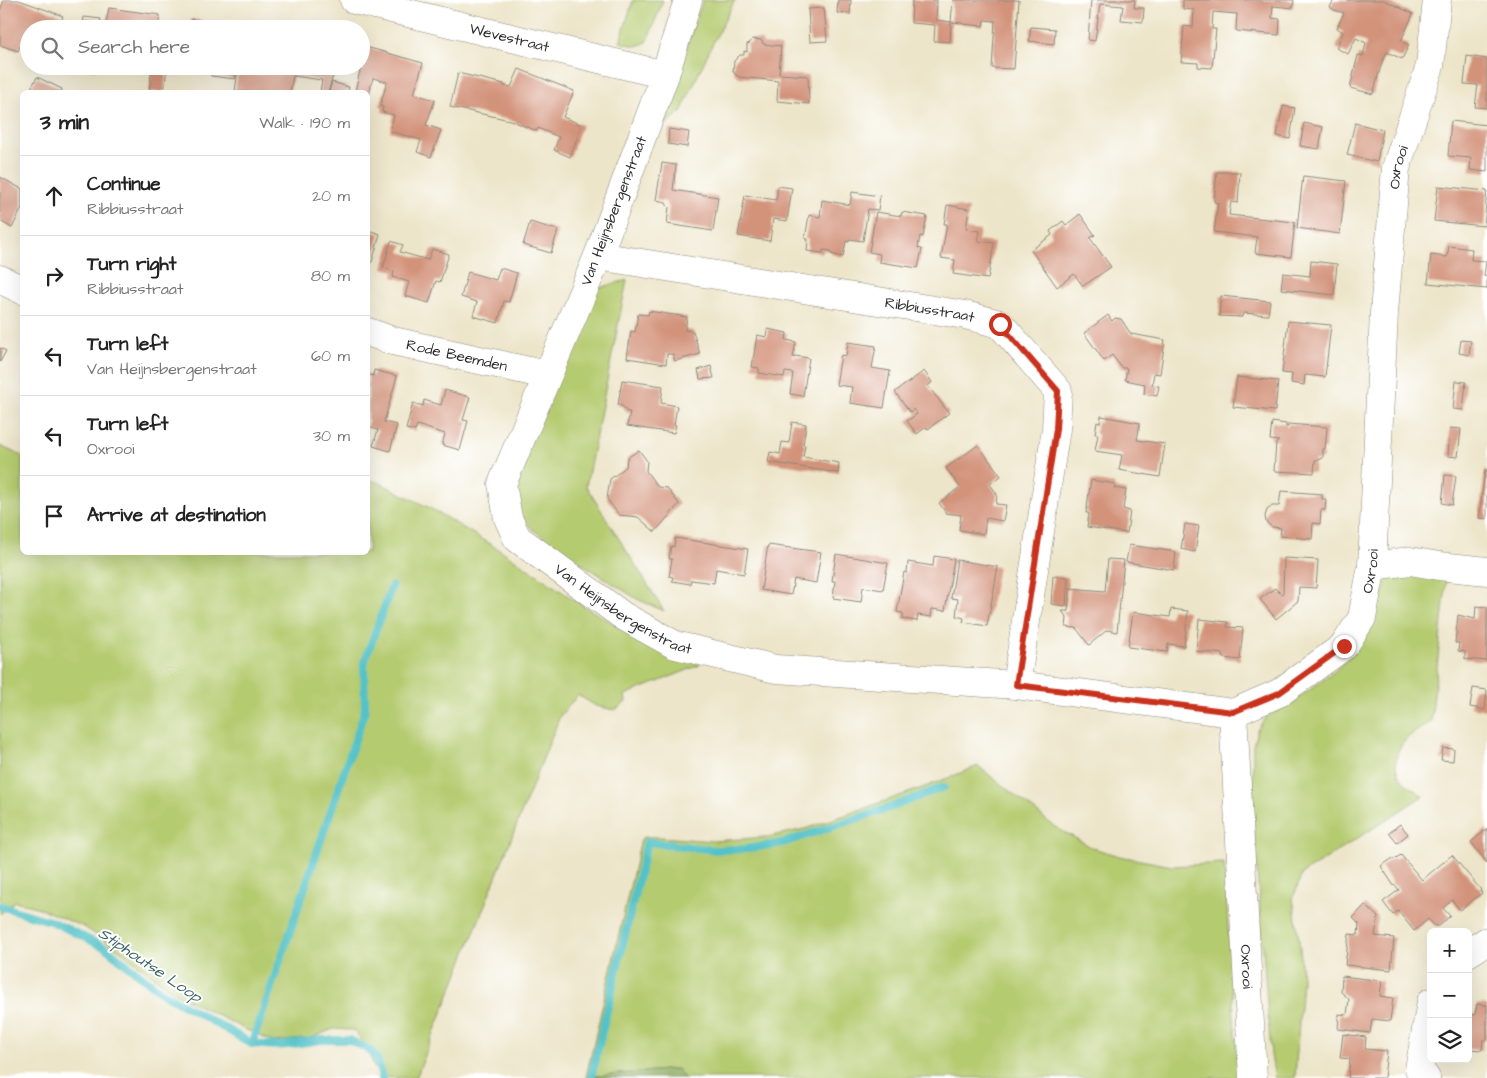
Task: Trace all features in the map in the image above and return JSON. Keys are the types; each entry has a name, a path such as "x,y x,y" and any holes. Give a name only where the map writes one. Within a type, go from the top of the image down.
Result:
{"street":[{"name":"Wevestraat","path":"354,0 665,75"},
{"name":"Van Heijnsbergenstraat","path":"688,0 665,75 598,256 502,484 508,518 517,538 623,616 675,645 776,669 1016,685 1233,712"},
{"name":"Oxrooi","path":"1253,1078 1233,712 1279,693 1344,646 1362,618 1372,566 1384,313 1396,168 1430,66 1437,0"},
{"name":"Ribbiusstraat","path":"598,256 965,315 1000,324 1058,391 1056,429 1016,685"},
{"path":"0,279 20,289"},
{"name":"Rode Beemden","path":"370,333 393,341 547,375"},
{"path":"1372,566 1410,561 1439,566 1487,570"},
{"path":"1472,950 1487,941"},
{"path":"1426,1078 1419,1069 1428,1018"}],"green space":[{"path":"633,0 663,0 647,42 636,46 620,42"},
{"path":"703,0 735,0 681,112 666,124 659,125"},
{"path":"627,280 586,486 664,611 637,599 532,529 516,510 512,478 592,290"},
{"path":"0,446 20,455 20,555 370,555 370,480 430,508 505,553 580,604 645,642 700,665 625,695 626,702 615,710 596,706 578,695 560,716 416,1078 381,1078 374,1067 368,1048 353,1030 333,1029 311,1038 273,1042 175,993 121,951 84,927 39,908 15,901 0,914"},
{"path":"1397,572 1447,575 1431,722 1408,737 1397,754 1396,761 1401,779 1423,796 1302,874 1293,898 1300,947 1302,980 1295,1078 1275,1078 1271,1055 1253,818 1253,746 1257,730 1266,717 1289,705 1334,672 1348,657 1375,611 1385,588 1386,580"},
{"path":"978,766 1055,827 1093,848 1119,856 1172,866 1224,863 1239,1078 684,1078 677,1069 586,1077 641,839 645,837 660,837 713,841 768,837 805,829 925,787"},
{"path":"677,1069 684,1078 586,1078 586,1077"}],"building":[{"path":"4,0 19,0 63,16 61,20 20,20 20,46 18,51 0,45 0,11"},
{"path":"838,0 851,0 850,14 837,13"},
{"path":"912,0 937,0 936,20 951,22 950,42 934,41 935,25 911,23"},
{"path":"953,0 1019,0 1014,69 992,68 995,21 984,20 983,26 951,22"},
{"path":"1091,0 1135,0 1134,8 1144,8 1143,22 1121,20 1123,6 1100,4 1095,41 1088,40"},
{"path":"1183,0 1294,0 1293,8 1273,6 1272,18 1280,19 1279,35 1236,31 1237,14 1213,12 1212,29 1216,29 1212,68 1198,67 1198,63 1181,62 1184,26 1193,27 1194,10 1183,9"},
{"path":"1334,0 1384,0 1413,14 1401,41 1409,45 1402,59 1387,52 1382,62 1373,94 1350,88 1358,55 1363,56 1366,43 1356,38 1348,54 1336,48 1343,32 1337,28 1344,13 1330,7"},
{"path":"109,8 160,15 159,20 107,20"},
{"path":"824,8 827,41 810,42 808,9"},
{"path":"84,17 101,20 84,20"},
{"path":"1031,27 1055,29 1054,44 1029,41"},
{"path":"752,39 762,40 763,44 781,46 779,74 808,76 809,104 777,101 778,81 739,77 735,74 733,71 734,61 740,55 744,55 744,51 747,52 747,44"},
{"path":"370,48 423,63 414,94 435,100 426,125 441,130 431,157 417,152 421,140 390,131 394,115 382,112 383,107 380,106 387,82 373,78 370,90 355,90 359,75 370,75"},
{"path":"1467,56 1487,59 1487,108 1475,107 1478,85 1464,84"},
{"path":"519,69 574,91 563,117 582,125 570,157 554,150 559,137 538,128 537,131 510,120 450,107 458,73 511,87"},
{"path":"151,75 166,75 164,90 149,90"},
{"path":"211,75 235,75 235,79"},
{"path":"237,75 333,75 329,90 320,90 322,80 293,76 290,90 235,90"},
{"path":"37,77 62,89 62,90 30,90"},
{"path":"332,82 349,87 348,90 330,90"},
{"path":"1283,106 1295,108 1290,139 1277,136"},
{"path":"1451,121 1487,125 1487,172 1470,170 1471,158 1448,156"},
{"path":"1304,123 1323,127 1319,149 1300,146"},
{"path":"1355,123 1383,130 1377,162 1347,155"},
{"path":"669,129 689,132 687,147 668,144"},
{"path":"662,163 676,165 673,190 718,197 713,231 667,224 669,207 666,202 656,200"},
{"path":"1217,172 1240,172 1238,203 1231,202 1229,215 1295,222 1291,257 1255,253 1257,237 1214,232 1218,203 1214,202"},
{"path":"1303,176 1346,181 1340,234 1297,228"},
{"path":"0,177 20,188 20,212 12,228 0,221"},
{"path":"778,186 792,188 787,221 773,219 770,241 738,236 745,195 776,200"},
{"path":"1438,186 1487,191 1484,226 1434,221"},
{"path":"852,192 880,196 878,210 868,209 863,241 849,239 849,242 846,241 843,257 831,254 831,251 823,250 823,253 807,251 808,239 805,239 809,215 820,217 822,200 850,205"},
{"path":"947,205 969,209 966,229 980,231 978,241 994,243 988,279 953,274 955,260 941,258 947,224 944,224"},
{"path":"876,212 901,216 902,212 927,216 923,237 920,236 918,248 922,249 918,268 879,262 880,254 869,252"},
{"path":"1080,214 1095,235 1090,238 1111,267 1083,286 1074,274 1057,287 1031,250 1052,235 1050,231 1063,221 1066,225"},
{"path":"530,222 558,230 551,253 523,245"},
{"path":"370,231 380,234 372,262 370,262"},
{"path":"391,241 403,245 400,252 428,260 432,249 449,254 440,282 436,281 429,303 405,296 409,282 393,277 394,271 383,268"},
{"path":"1449,246 1472,249 1471,260 1486,261 1484,276 1487,277 1487,289 1428,283 1431,255 1447,257"},
{"path":"1311,261 1337,264 1334,295 1281,289 1283,273 1310,276"},
{"path":"500,268 517,273 509,302 504,301 498,323 473,316 477,302 461,297 468,272 496,280"},
{"path":"1221,296 1270,301 1268,315 1243,313 1242,317 1219,316"},
{"path":"649,311 687,317 685,330 693,331 700,354 675,361 673,354 667,354 666,364 627,358 631,331 635,332 638,314 648,315"},
{"path":"1108,315 1112,321 1115,318 1121,319 1131,334 1165,340 1160,374 1154,373 1152,385 1159,386 1157,396 1144,394 1145,384 1125,380 1127,368 1122,368 1112,355 1104,361 1084,333"},
{"path":"1288,321 1331,325 1325,377 1305,375 1304,385 1291,383 1292,374 1282,373"},
{"path":"768,329 787,333 786,340 796,342 793,357 809,358 803,396 790,394 793,373 785,372 784,377 759,373 759,368 752,367 757,335 767,337"},
{"path":"1461,340 1471,341 1469,355 1459,353"},
{"path":"848,342 876,346 872,368 890,371 884,408 850,403 852,387 836,385 841,355 846,356"},
{"path":"0,348 6,351 0,362"},
{"path":"711,366 714,378 700,379 698,370"},
{"path":"374,370 397,376 384,422 397,425 390,451 373,446 378,430 370,428 370,375 373,376"},
{"path":"924,371 932,382 928,386 949,413 928,429 926,427 917,434 907,421 917,414 913,409 910,412 895,392"},
{"path":"1237,377 1278,381 1275,411 1233,407"},
{"path":"622,380 663,386 661,403 677,406 674,433 627,426 630,412 627,412 622,406 618,405"},
{"path":"1456,381 1466,382 1463,410 1453,409"},
{"path":"445,390 470,397 463,420 468,421 460,450 442,445 445,434 417,425 415,431 406,429 413,403 423,406 424,400 441,405"},
{"path":"1101,416 1140,423 1137,440 1165,444 1160,477 1119,470 1122,455 1095,451 1098,434 1095,434 1097,422 1100,423"},
{"path":"792,422 806,424 803,457 839,463 838,473 768,462 770,452 780,454 782,442 789,443"},
{"path":"1272,422 1286,424 1286,427 1288,427 1288,424 1327,427 1323,458 1315,460 1314,473 1274,471 1276,443 1279,441 1270,440"},
{"path":"1450,428 1461,429 1458,457 1448,456"},
{"path":"978,445 1001,476 990,484 997,494 996,504 1006,505 1003,521 986,518 984,534 959,530 961,515 946,513 939,503 960,487 946,468"},
{"path":"639,450 647,461 646,471 658,487 667,488 679,504 655,532 638,517 619,515 607,499 610,479 626,467 627,458"},
{"path":"1485,470 1487,470 1487,519 1479,518"},
{"path":"1445,475 1456,476 1452,505 1442,503"},
{"path":"1091,480 1115,484 1114,488 1126,490 1123,509 1130,511 1127,533 1087,527 1089,513 1086,513"},
{"path":"1281,491 1322,494 1322,499 1326,499 1325,510 1321,510 1320,524 1313,523 1312,539 1280,536 1281,528 1272,527 1266,522 1267,510 1272,506 1279,506"},
{"path":"1185,524 1199,526 1195,552 1181,549"},
{"path":"675,538 748,549 744,574 716,569 714,583 691,580 690,584 672,581 673,577 669,576 672,559 669,559 671,546 674,547"},
{"path":"768,545 821,552 816,583 794,579 791,595 761,590"},
{"path":"1129,545 1176,552 1174,570 1126,562"},
{"path":"836,554 888,563 883,590 863,587 861,602 833,598 835,581 832,581"},
{"path":"934,556 954,559 945,611 932,609 931,617 918,615 917,621 903,619 903,613 897,612 904,572 907,573 908,562 933,566"},
{"path":"1284,558 1318,560 1316,588 1299,587 1298,601 1276,619 1260,599 1275,588 1281,594 1283,593"},
{"path":"1108,559 1124,560 1117,632 1107,630 1089,645 1076,628 1066,627 1067,618 1062,611 1068,611 1070,588 1105,591"},
{"path":"957,560 998,567 987,626 963,622 964,618 956,616 958,599 951,598"},
{"path":"1053,576 1068,577 1066,606 1051,604"},
{"path":"1476,606 1487,607 1487,661 1465,659 1465,652 1458,651 1459,643 1455,643 1458,615 1475,619"},
{"path":"1171,609 1188,611 1184,646 1168,644 1167,652 1128,647 1133,612 1170,617"},
{"path":"1199,619 1228,622 1227,627 1243,628 1240,660 1223,658 1224,654 1196,651"},
{"path":"1473,688 1487,690 1485,710 1470,707"},
{"path":"1443,748 1454,749 1453,761 1441,760"},
{"path":"1400,824 1408,834 1397,843 1389,833"},
{"path":"1487,829 1487,863 1471,842"},
{"path":"1401,855 1422,880 1452,855 1482,893 1460,910 1452,900 1443,908 1450,916 1439,926 1435,926 1428,919 1414,931 1398,911 1393,915 1383,902 1399,890 1394,886 1381,866"},
{"path":"1365,905 1378,917 1375,936 1394,938 1391,970 1345,965 1349,934 1358,935 1359,924 1353,918"},
{"path":"1342,976 1382,981 1380,996 1393,998 1390,1021 1372,1019 1370,1033 1338,1029 1339,1014 1347,1015 1349,999 1341,992"},
{"path":"1477,1004 1487,1005 1487,1040 1483,1040 1482,1050 1472,1049 1472,1015 1475,1015"},
{"path":"1343,1034 1366,1037 1365,1049 1387,1051 1384,1078 1348,1078 1350,1059 1340,1058"}],"waterway":[{"path":"252,1044 365,710 364,663 392,586"},
{"path":"591,1078 647,842 715,850 745,849 783,843 892,807 944,787"},
{"name":"Stiphoutse Loop","path":"0,906 53,922 106,948 163,993 252,1044 279,1046 321,1040 350,1040 371,1051 377,1059 382,1078"}],"route":[{"path":"1000,324 1058,391 1056,429 1016,685 1233,712 1279,693 1344,646"}]}
